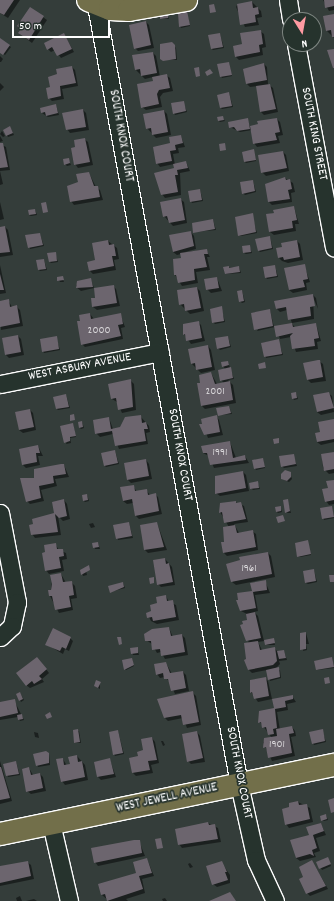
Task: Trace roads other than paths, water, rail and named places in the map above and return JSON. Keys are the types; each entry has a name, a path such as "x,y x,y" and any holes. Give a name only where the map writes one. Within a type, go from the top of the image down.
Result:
{"main road":[{"path":"92,2 110,9 129,10 186,0"},
{"name":"WEST JEWELL AVENUE","path":"0,834 334,765"}],"street":[{"path":"288,0 290,12"},
{"name":"SOUTH KNOX COURT","path":"92,2 160,352 240,784 256,860 275,901"},
{"name":"SOUTH KING STREET","path":"297,52 334,247"},
{"name":"WEST ASBURY AVENUE","path":"0,384 160,352"},
{"path":"0,513 17,602 12,626 0,637"},
{"path":"51,823 69,901"}]}
